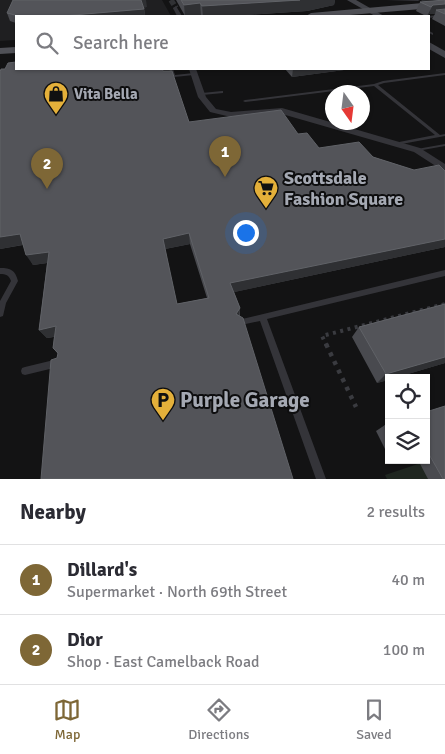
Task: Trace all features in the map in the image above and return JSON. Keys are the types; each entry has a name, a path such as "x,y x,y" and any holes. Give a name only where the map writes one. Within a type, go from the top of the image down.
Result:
{"main road":[{"path":"375,15 445,4"},
{"path":"375,15 445,9"},
{"path":"0,44 15,43"},
{"path":"0,51 15,50"}],"street":[{"path":"351,0 375,15"},
{"path":"388,0 418,0"},
{"path":"176,8 180,15"},
{"path":"430,46 444,54"},
{"path":"193,71 207,106 224,115 269,110 282,111 417,150 432,158 445,169"}],"lane":[{"path":"430,17 445,15"},
{"path":"172,70 174,76 193,71"},
{"path":"245,101 445,74"},
{"path":"374,85 439,136"},
{"path":"202,94 222,92"},
{"path":"396,144 445,135"},
{"path":"417,150 445,146"},
{"path":"0,271 7,271 13,275 15,281 1,302 0,314"},
{"path":"241,322 445,273"},
{"path":"262,317 321,479"},
{"path":"25,371 60,362"}],"path":[{"path":"356,407 322,336 445,304"}],"shaded area":[{"path":"0,0 162,0 170,15 15,15 15,40 0,41"},
{"path":"445,455 445,479 387,479 385,475 418,464 430,464 430,460"}],"building":[{"path":"13,0 141,0 144,9 74,15 15,15 7,13"},
{"path":"181,0 300,0 202,6 200,3 184,5"},
{"path":"445,0 445,4 433,5 431,7 420,2"},
{"path":"445,9 445,14 436,10"},
{"name":"Scottsdale Fashion Square","path":"15,62 15,70 172,71 189,122 281,110 298,134 307,133 319,148 359,142 373,157 414,170 439,165 445,171 445,239 230,283 240,308 236,314 243,318 293,479 41,479 51,360 57,358 58,353 53,348 56,326 39,330 49,252 26,255 20,234 0,237 0,72 1,69 5,69 8,63","holes":["189,233 209,298 177,304 163,239"]},
{"path":"445,304 445,357 386,374 359,327"},
{"path":"445,406 445,479 443,479 430,456 430,411"}],"tunnel":[{"path":"171,0 176,8"}],"place":[{"name":"Vita Bella","path":"56,115"},
{"name":"Dillard's","path":"225,177"},
{"name":"Dior","path":"47,189"},
{"name":"Scottsdale Fashion Square","path":"266,209"},
{"name":"Purple Garage","path":"163,421"}]}
